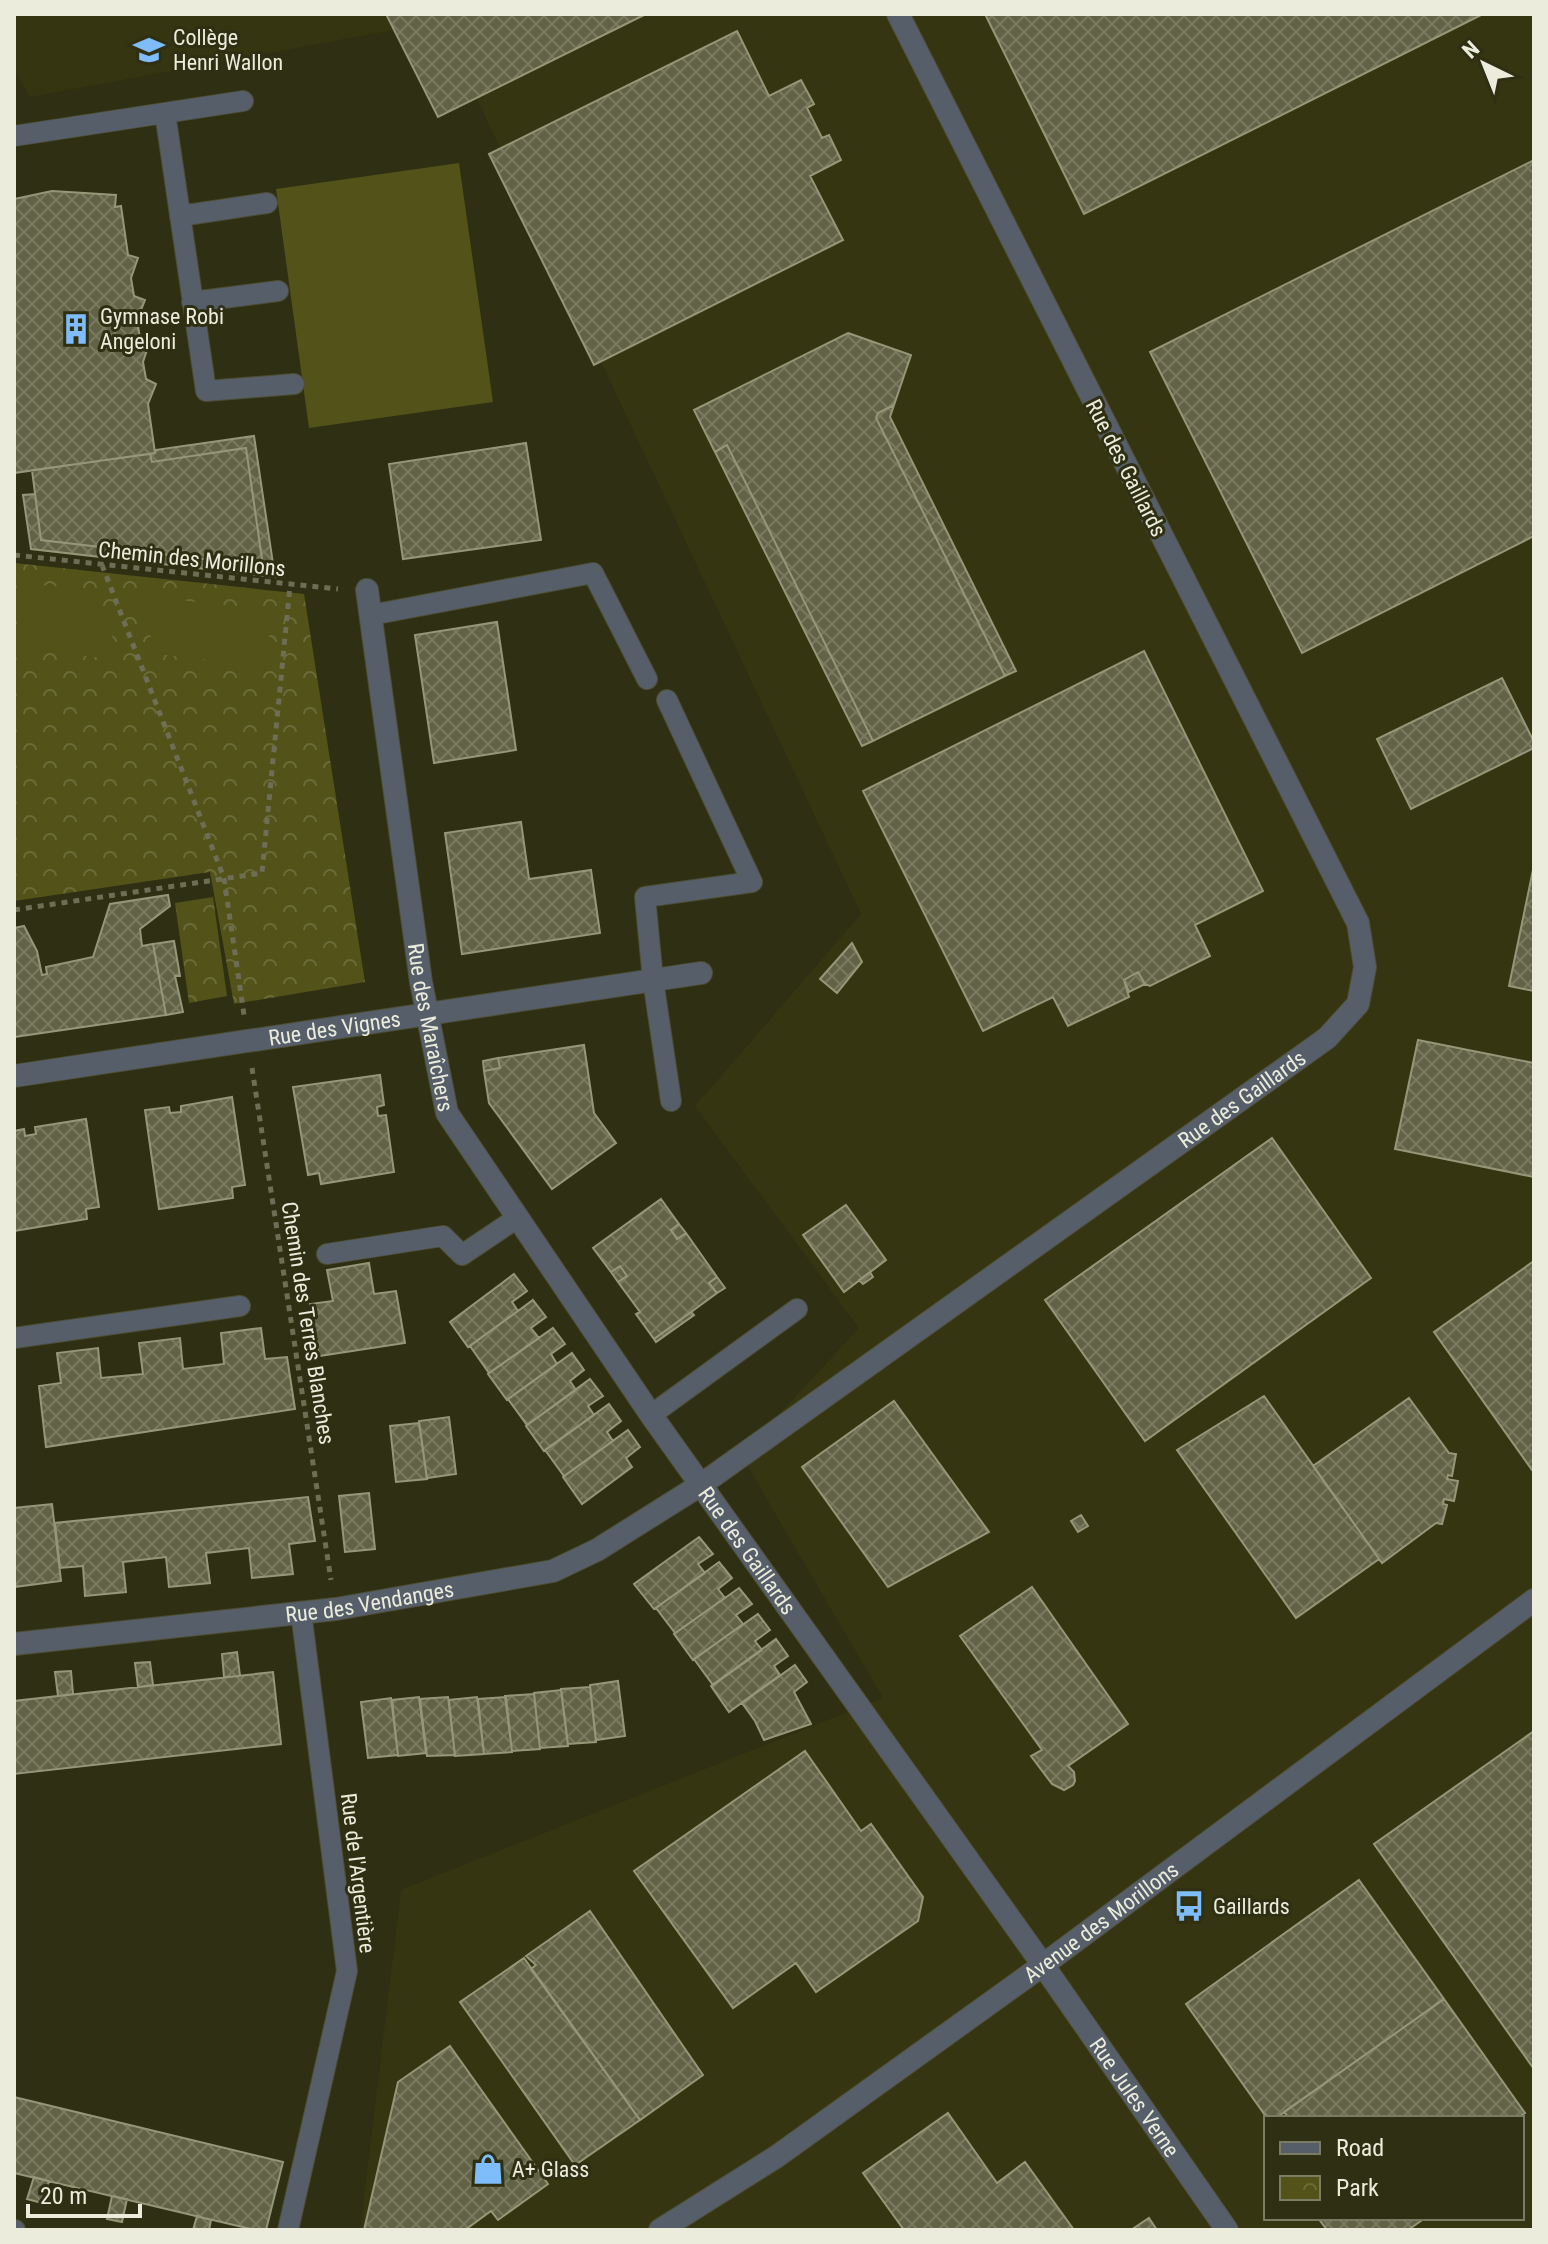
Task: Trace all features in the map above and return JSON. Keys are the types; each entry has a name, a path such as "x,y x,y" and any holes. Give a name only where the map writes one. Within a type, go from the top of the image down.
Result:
{"street":[{"name":"Rue des Gaillards","path":"898,14 1358,923 1365,967 1358,1004 1327,1038 702,1484 1043,1965"},
{"name":"Rue des Maraîchers","path":"367,590 427,1015 447,1113 651,1415 702,1484"},
{"name":"Rue des Vignes","path":"14,1076 701,973"},
{"name":"Rue des Vendanges","path":"14,1644 336,1609 553,1571 597,1550 702,1484"},
{"name":"Avenue des Morillons","path":"660,2230 776,2157 1043,1965 1534,1600"},
{"name":"Rue Jules Verne","path":"1043,1965 1227,2230"}],"lane":[{"path":"14,136 243,101"},
{"path":"165,113 206,391 294,384"},
{"path":"180,216 267,203"},
{"path":"192,302 278,291"},
{"path":"371,615 593,573 647,679"},
{"path":"667,700 752,882 645,897 653,980 671,1101"},
{"path":"327,1254 443,1236 462,1255 517,1218"},
{"path":"14,1338 240,1306"},
{"path":"651,1415 797,1309"},
{"name":"Rue de l'Argentière","path":"288,2230 347,1971 301,1612"}],"path":[{"name":"Chemin des Morillons","path":"14,555 290,586 367,590"},
{"name":"Chemin des Terres Blanches","path":"102,565 224,878 336,1609"},
{"path":"14,910 262,873 290,586"}],"shaded area":[{"name":"Collège Henri Wallon","path":"14,14 386,14 394,30 30,97 14,70"},
{"path":"437,14 1534,14 1534,2230 360,2230 401,1890 883,1698 741,1455 859,1328 695,1106 861,914"}],"green space":[{"path":"459,163 493,402 309,428 276,189"},
{"path":"14,563 304,594 365,982 234,1004 210,872 14,901"},
{"path":"23,584 92,589 122,660 18,648"},
{"path":"136,595 274,611 264,666 157,654"},
{"path":"213,897 227,996 189,1003 175,903"}],"building":[{"path":"386,14 646,14 438,117"},
{"path":"985,14 1483,14 1084,214"},
{"path":"737,31 769,96 801,80 814,104 807,108 822,138 829,135 841,160 810,176 843,240 594,365 489,154"},
{"path":"1534,160 1534,536 1302,653 1150,352"},
{"name":"Gymnase Robi Angeloni","path":"52,191 116,195 115,207 121,206 128,255 138,258 131,278 134,296 145,300 137,320 140,338 150,341 143,362 146,379 156,384 148,404 155,453 14,473 14,199"},
{"path":"848,333 911,355 894,405 878,413 876,418 1005,676 873,741 727,445 715,452 694,410"},
{"path":"894,405 890,417 1016,671 1005,676 876,418 878,413"},
{"path":"254,436 275,577 31,549 23,495 35,494 41,540 263,566 246,448 152,462 150,454 155,450"},
{"path":"526,443 541,540 403,559 389,464"},
{"path":"727,445 873,741 862,746 715,452"},
{"path":"246,448 263,566 41,540 32,470 150,454 152,462"},
{"path":"497,622 516,750 434,763 415,635"},
{"path":"1144,651 1263,891 1195,925 1210,956 1150,986 1145,984 1138,972 1124,980 1129,997 1068,1026 1053,997 983,1031 863,791"},
{"path":"1502,678 1534,742 1534,748 1411,809 1377,739"},
{"path":"521,822 529,879 591,870 600,933 462,954 445,833"},
{"path":"1534,865 1534,991 1509,986"},
{"path":"168,895 170,906 140,929 142,946 153,944 166,1015 14,1037 14,928 24,926 37,951 42,975 47,974 46,967 93,957 110,904"},
{"path":"174,941 180,976 175,976 183,1012 166,1015 153,944"},
{"path":"852,943 862,962 837,993 820,979"},
{"path":"1138,972 1145,984 1129,992 1124,980"},
{"path":"1418,1040 1534,1063 1534,1177 1395,1149"},
{"path":"584,1045 594,1113 616,1143 552,1189 489,1103 484,1071 500,1068 498,1058"},
{"path":"498,1058 500,1068 484,1071 483,1061"},
{"path":"380,1075 384,1105 377,1107 378,1116 386,1115 394,1172 321,1184 319,1173 308,1175 293,1087"},
{"path":"232,1097 245,1185 232,1187 233,1198 159,1209 145,1110 169,1107 170,1113 181,1112 181,1106"},
{"path":"86,1119 99,1207 86,1209 87,1219 14,1231 14,1131 24,1129 25,1136 36,1134 35,1127"},
{"path":"1272,1138 1371,1278 1145,1441 1045,1300"},
{"path":"661,1199 679,1224 671,1230 677,1239 686,1233 717,1277 709,1283 717,1293 654,1339 636,1314 640,1312 618,1282 627,1276 620,1266 611,1272 593,1248"},
{"path":"846,1205 886,1260 844,1292 803,1235"},
{"path":"679,1224 686,1233 677,1239 671,1230"},
{"path":"1534,1261 1534,1469 1532,1470 1434,1332"},
{"path":"369,1263 374,1294 396,1291 405,1343 319,1356 310,1304 333,1301 327,1270"},
{"path":"620,1266 627,1276 618,1282 611,1272"},
{"path":"870,1272 873,1277 863,1284 859,1280"},
{"path":"514,1274 527,1291 512,1302 518,1311 468,1347 450,1322"},
{"path":"717,1277 725,1288 717,1293 709,1283"},
{"path":"533,1300 546,1317 531,1328 539,1338 489,1373 470,1346"},
{"path":"691,1312 694,1315 656,1342 654,1339"},
{"path":"261,1328 265,1359 287,1357 295,1409 46,1447 39,1386 61,1383 57,1353 98,1348 101,1378 143,1374 139,1343 180,1338 183,1369 224,1364 221,1333"},
{"path":"553,1328 565,1344 551,1354 557,1364 507,1400 488,1374"},
{"path":"572,1353 584,1370 570,1381 576,1390 527,1425 508,1399"},
{"path":"590,1379 603,1396 588,1406 594,1415 544,1451 526,1426"},
{"path":"1264,1396 1379,1559 1296,1618 1177,1450"},
{"path":"1409,1398 1449,1453 1456,1454 1452,1476 1448,1475 1447,1479 1458,1481 1454,1501 1444,1499 1443,1504 1447,1505 1442,1524 1436,1523 1382,1563 1313,1466"},
{"path":"894,1401 989,1532 888,1587 802,1467"},
{"path":"609,1404 621,1421 607,1432 613,1441 564,1476 545,1450"},
{"path":"449,1417 456,1474 427,1478 419,1421"},
{"path":"419,1423 427,1479 396,1482 390,1426"},
{"path":"628,1430 640,1447 626,1458 632,1467 582,1504 563,1477"},
{"path":"369,1493 375,1549 345,1552 339,1496"},
{"path":"308,1497 315,1541 289,1544 293,1574 252,1578 249,1548 206,1553 210,1583 169,1587 166,1557 123,1562 126,1592 85,1596 83,1566 60,1568 55,1523"},
{"path":"52,1504 61,1581 14,1587 14,1508"},
{"path":"1081,1515 1088,1526 1078,1532 1071,1521"},
{"path":"699,1537 713,1554 698,1564 705,1573 654,1609 634,1584"},
{"path":"719,1562 732,1578 718,1589 725,1598 675,1633 656,1608"},
{"path":"1032,1587 1128,1724 1068,1766 1074,1772 1075,1781 1064,1790 1052,1784 1031,1756 1042,1750 960,1636"},
{"path":"739,1588 752,1604 736,1615 743,1624 693,1660 674,1634"},
{"path":"758,1614 770,1630 755,1641 762,1650 713,1685 694,1659"},
{"path":"776,1639 788,1656 774,1666 780,1675 729,1712 711,1686"},
{"path":"237,1652 240,1676 224,1677 222,1654"},
{"path":"150,1662 153,1685 138,1687 135,1663"},
{"path":"795,1665 807,1682 794,1692 811,1724 764,1740 742,1703"},
{"path":"71,1671 73,1694 58,1696 55,1672"},
{"path":"273,1672 281,1744 14,1774 14,1701"},
{"path":"618,1681 625,1736 596,1740 590,1685"},
{"path":"590,1687 596,1742 568,1744 561,1689"},
{"path":"561,1690 568,1746 540,1748 534,1693"},
{"path":"534,1694 540,1749 512,1751 505,1696"},
{"path":"419,1697 426,1753 398,1756 392,1700"},
{"path":"448,1697 455,1755 427,1756 420,1699"},
{"path":"477,1697 484,1754 455,1756 449,1700"},
{"path":"506,1697 512,1752 484,1754 478,1699"},
{"path":"391,1698 398,1755 368,1758 361,1702"},
{"path":"1534,1731 1534,2069 1374,1844"},
{"path":"805,1751 861,1831 871,1824 923,1897 918,1921 816,1992 796,1963 733,2008 634,1871"},
{"path":"1359,1880 1444,1999 1279,2116 1266,2116 1186,2004"},
{"path":"590,1911 703,2075 640,2120 531,1969 536,1965 526,1956"},
{"path":"524,1958 640,2120 575,2165 460,2002"},
{"path":"1444,1999 1525,2113 1521,2116 1287,2116 1284,2112"},
{"path":"450,2046 548,2184 498,2220 491,2211 465,2230 364,2230 398,2082"},
{"path":"14,2097 283,2162 266,2230 255,2230 14,2173"},
{"path":"948,2113 997,2183 1025,2162 1074,2230 904,2230 863,2173"},
{"path":"34,2177 49,2181 42,2203 27,2199"},
{"path":"112,2196 127,2199 122,2222 107,2219"},
{"path":"197,2216 211,2220 209,2230 193,2230"},
{"path":"1149,2218 1157,2230 1131,2230"},
{"path":"1320,2220 1422,2220 1408,2230 1327,2230"}],"place":[{"name":"Collège Henri Wallon","path":"149,50"},
{"name":"Gymnase Robi Angeloni","path":"76,329"},
{"name":"Gaillards","path":"1189,1906"},
{"name":"A+ Glass","path":"488,2169"}]}
